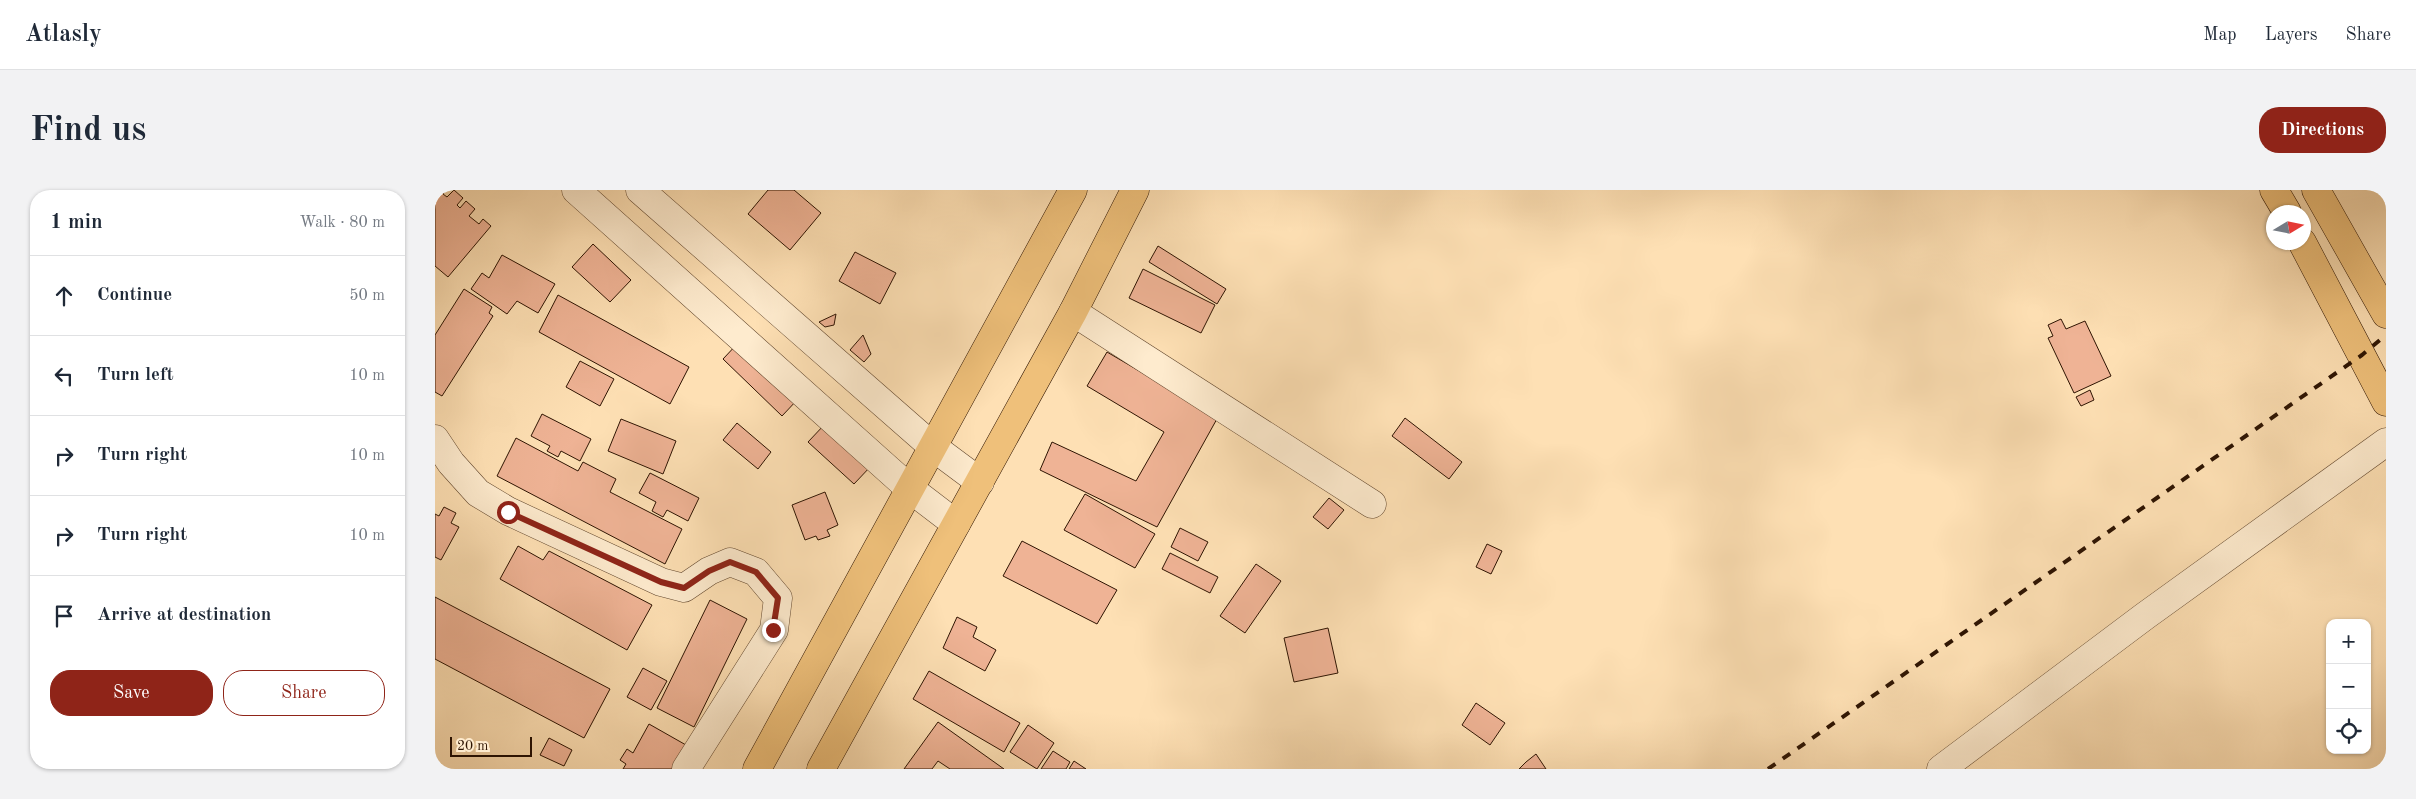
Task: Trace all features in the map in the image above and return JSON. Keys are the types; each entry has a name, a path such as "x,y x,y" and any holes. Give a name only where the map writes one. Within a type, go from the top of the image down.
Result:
{"main road":[{"path":"757,769 1073,190"},
{"path":"821,769 1073,312 1135,190"},
{"path":"2275,190 2283,205"},
{"path":"2317,190 2386,314"},
{"path":"2307,250 2386,402"}],"street":[{"path":"576,190 909,488 956,524"},
{"path":"640,190 933,447 980,482"},
{"path":"1073,312 1372,504"},
{"path":"435,439 451,463 478,492 508,512 661,582 684,588 709,571 730,562 756,572 778,598 773,630 686,769"},
{"path":"1941,769 2145,616 2386,442"}],"building":[{"path":"435,190 446,190 443,194 447,197 454,190 463,198 457,205 460,208 466,201 475,209 469,216 479,224 483,219 491,226 448,277 435,266"},
{"path":"768,190 794,190 821,213 790,250 748,214"},
{"path":"593,244 631,280 610,302 572,267"},
{"path":"1158,246 1226,289 1217,304 1149,262"},
{"path":"855,252 896,273 880,304 839,281"},
{"path":"502,255 555,284 538,313 517,301 507,314 471,289 482,273 489,278"},
{"path":"1143,269 1215,305 1201,333 1129,298"},
{"path":"464,289 492,307 489,313 493,316 442,396 435,392 435,335"},
{"path":"558,295 689,367 670,404 539,332"},
{"path":"836,314 834,325 825,327 819,322"},
{"path":"2061,319 2066,329 2085,321 2111,376 2074,393 2048,338 2053,336 2048,325"},
{"path":"863,335 871,354 864,362 850,350"},
{"path":"739,342 798,399 782,416 723,359"},
{"path":"1107,352 1218,417 1157,527 1040,470 1052,442 1136,481 1164,432 1087,386"},
{"path":"580,361 614,379 600,406 566,387"},
{"path":"2090,390 2094,400 2081,406 2076,397"},
{"path":"542,414 591,439 580,461 561,451 558,457 547,451 550,446 531,436"},
{"path":"1405,418 1462,462 1449,479 1392,436"},
{"path":"621,419 676,441 663,474 608,451"},
{"path":"737,423 771,452 758,469 723,440"},
{"path":"825,424 871,466 854,484 808,442"},
{"path":"516,438 578,471 583,462 616,479 610,492 682,529 665,564 497,476"},
{"path":"650,473 699,498 688,521 667,510 663,517 652,511 656,502 639,493"},
{"path":"825,492 838,525 827,530 830,536 818,540 816,536 805,540 792,505"},
{"path":"1085,494 1155,534 1135,568 1064,530"},
{"path":"1329,498 1344,510 1328,529 1313,517"},
{"path":"444,507 456,513 451,523 459,527 441,560 435,557 435,514 439,516"},
{"path":"1180,528 1208,542 1198,561 1171,547"},
{"path":"1022,541 1117,590 1097,624 1003,576"},
{"path":"1487,544 1502,551 1491,574 1476,567"},
{"path":"518,546 543,560 549,551 652,605 627,650 500,579"},
{"path":"1170,553 1218,577 1210,593 1162,569"},
{"path":"1256,564 1281,581 1245,633 1220,616"},
{"path":"435,597 610,689 584,738 435,659"},
{"path":"710,600 747,619 694,727 657,708"},
{"path":"957,617 977,627 973,637 996,650 985,671 943,648"},
{"path":"1328,628 1338,673 1294,682 1284,638"},
{"path":"643,668 667,681 651,710 627,697"},
{"path":"929,671 1020,723 1004,752 913,699"},
{"path":"1476,703 1505,723 1490,745 1462,725"},
{"path":"938,722 1004,769 950,769 938,761 932,769 904,769"},
{"path":"649,724 686,745 673,769 623,769 626,764 620,760 627,749 633,753"},
{"path":"1028,725 1054,743 1037,769 1010,752"},
{"path":"549,738 572,750 564,766 540,755"},
{"path":"1053,751 1070,762 1066,769 1041,769"},
{"path":"1536,754 1546,769 1519,769 1526,762"},
{"path":"1074,761 1086,769 1069,769"}],"railway":[{"path":"1768,769 2362,355 2386,335"}],"route":[{"path":"508,512 661,582 684,588 709,571 730,562 756,572 778,598 773,630"}]}
